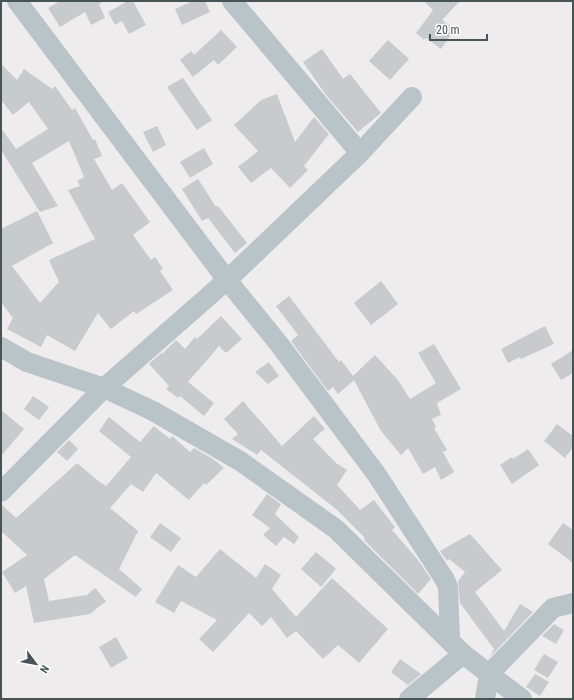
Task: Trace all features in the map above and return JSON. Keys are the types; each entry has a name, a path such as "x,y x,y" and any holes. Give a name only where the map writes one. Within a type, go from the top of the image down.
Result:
{"street":[{"path":"17,1 227,280 279,344 377,475 442,573 448,587 456,647 409,699"},
{"path":"232,1 360,154"},
{"path":"1,492 104,388 227,280 360,154 412,97"},
{"path":"1,347 27,362 104,388 153,411 240,461 327,521 456,647 522,699"},
{"path":"485,699 489,674 553,608 573,603"}],"building":[{"path":"60,1 104,1 99,4 105,18 91,25 85,12 60,27 48,8"},
{"path":"128,1 133,1 146,25 129,34 122,21 115,25 108,12"},
{"path":"193,1 205,1 210,12 182,25 175,9"},
{"path":"424,1 460,1 442,20 455,29 441,49 426,38 424,40 416,33 433,10"},
{"path":"221,30 237,47 218,65 214,60 193,77 180,60 191,51 194,55"},
{"path":"388,40 409,59 390,80 369,61"},
{"path":"322,49 343,79 350,74 381,113 358,132 326,95 303,62"},
{"path":"1,64 17,80 24,69 52,89 55,86 72,110 75,108 93,140 95,139 102,156 94,159 112,190 122,183 150,222 133,235 151,260 155,257 163,269 160,271 173,290 136,314 134,311 111,329 98,313 75,351 47,335 41,347 7,329 13,318 1,302 1,229 37,211 53,243 12,266 40,303 59,282 49,260 95,239 68,190 80,186 77,181 84,177 69,141 32,163 58,206 40,212 1,150 1,128 16,149 48,129 29,102 13,115 1,100"},
{"path":"183,78 212,120 197,130 167,87"},
{"path":"277,94 295,142 314,117 329,134 304,166 308,170 290,188 271,168 251,183 238,167 258,151 234,125 261,100"},
{"path":"157,126 166,145 153,152 143,132"},
{"path":"204,148 213,164 190,178 180,162"},
{"path":"198,179 216,207 218,206 247,243 235,253 208,218 202,221 182,189"},
{"path":"381,281 398,304 371,325 354,303"},
{"path":"289,296 339,362 341,360 353,376 375,355 398,380 410,399 436,383 418,353 434,344 461,389 437,403 441,415 432,419 436,427 434,428 447,450 443,452 454,472 441,480 435,467 423,474 408,448 401,455 381,431 354,380 338,394 333,387 328,391 291,341 298,335 276,306"},
{"path":"221,316 242,339 226,353 219,346 188,382 214,403 204,416 180,396 178,398 166,389 169,386 149,364 176,340 185,349 195,337 197,339"},
{"path":"545,326 554,344 521,359 520,357 508,363 501,349"},
{"path":"573,350 573,373 561,380 551,364"},
{"path":"269,362 279,376 268,384 255,372"},
{"path":"33,396 49,407 39,420 24,409"},
{"path":"243,401 282,446 314,416 325,429 313,439 336,463 347,470 337,485 360,510 374,500 395,527 392,530 418,560 431,579 418,594 364,540 364,537 336,509 261,450 257,455 232,439 238,434 224,419"},
{"path":"1,410 24,429 1,456"},
{"path":"109,417 140,442 154,426 170,439 172,436 190,452 194,448 213,459 224,468 206,485 204,483 189,500 156,473 143,492 131,484 110,508 138,531 119,569 142,589 136,597 75,555 44,579 49,601 87,595 95,588 106,601 90,614 34,623 26,586 15,593 2,572 27,555 1,531 1,504 16,518 77,463 106,486 131,457 99,431"},
{"path":"557,424 573,436 573,447 565,458 544,441"},
{"path":"69,440 78,449 67,461 57,452"},
{"path":"528,449 539,465 512,484 500,465 512,457 513,459"},
{"path":"267,494 281,504 275,514 299,537 294,544 284,537 276,546 263,535 270,528 252,515"},
{"path":"160,523 181,538 171,552 150,537"},
{"path":"563,523 573,530 573,563 548,544"},
{"path":"470,534 502,570 475,592 504,631 520,604 533,612 490,657 494,649 460,603 458,581 465,572 449,559 447,561 440,551"},
{"path":"220,549 256,578 265,564 281,575 272,589 296,617 332,578 388,629 359,663 338,645 323,659 296,631 287,638 271,617 262,626 249,613 213,652 199,639 217,620 181,601 174,613 155,602 178,565 196,577"},
{"path":"316,552 336,569 321,587 301,569"},
{"path":"554,624 564,630 556,644 542,636"},
{"path":"116,637 128,658 111,668 99,647"},
{"path":"544,654 558,662 548,678 534,670"},
{"path":"400,659 421,674 408,685 391,672"},
{"path":"535,674 549,682 540,696 526,687"}]}
